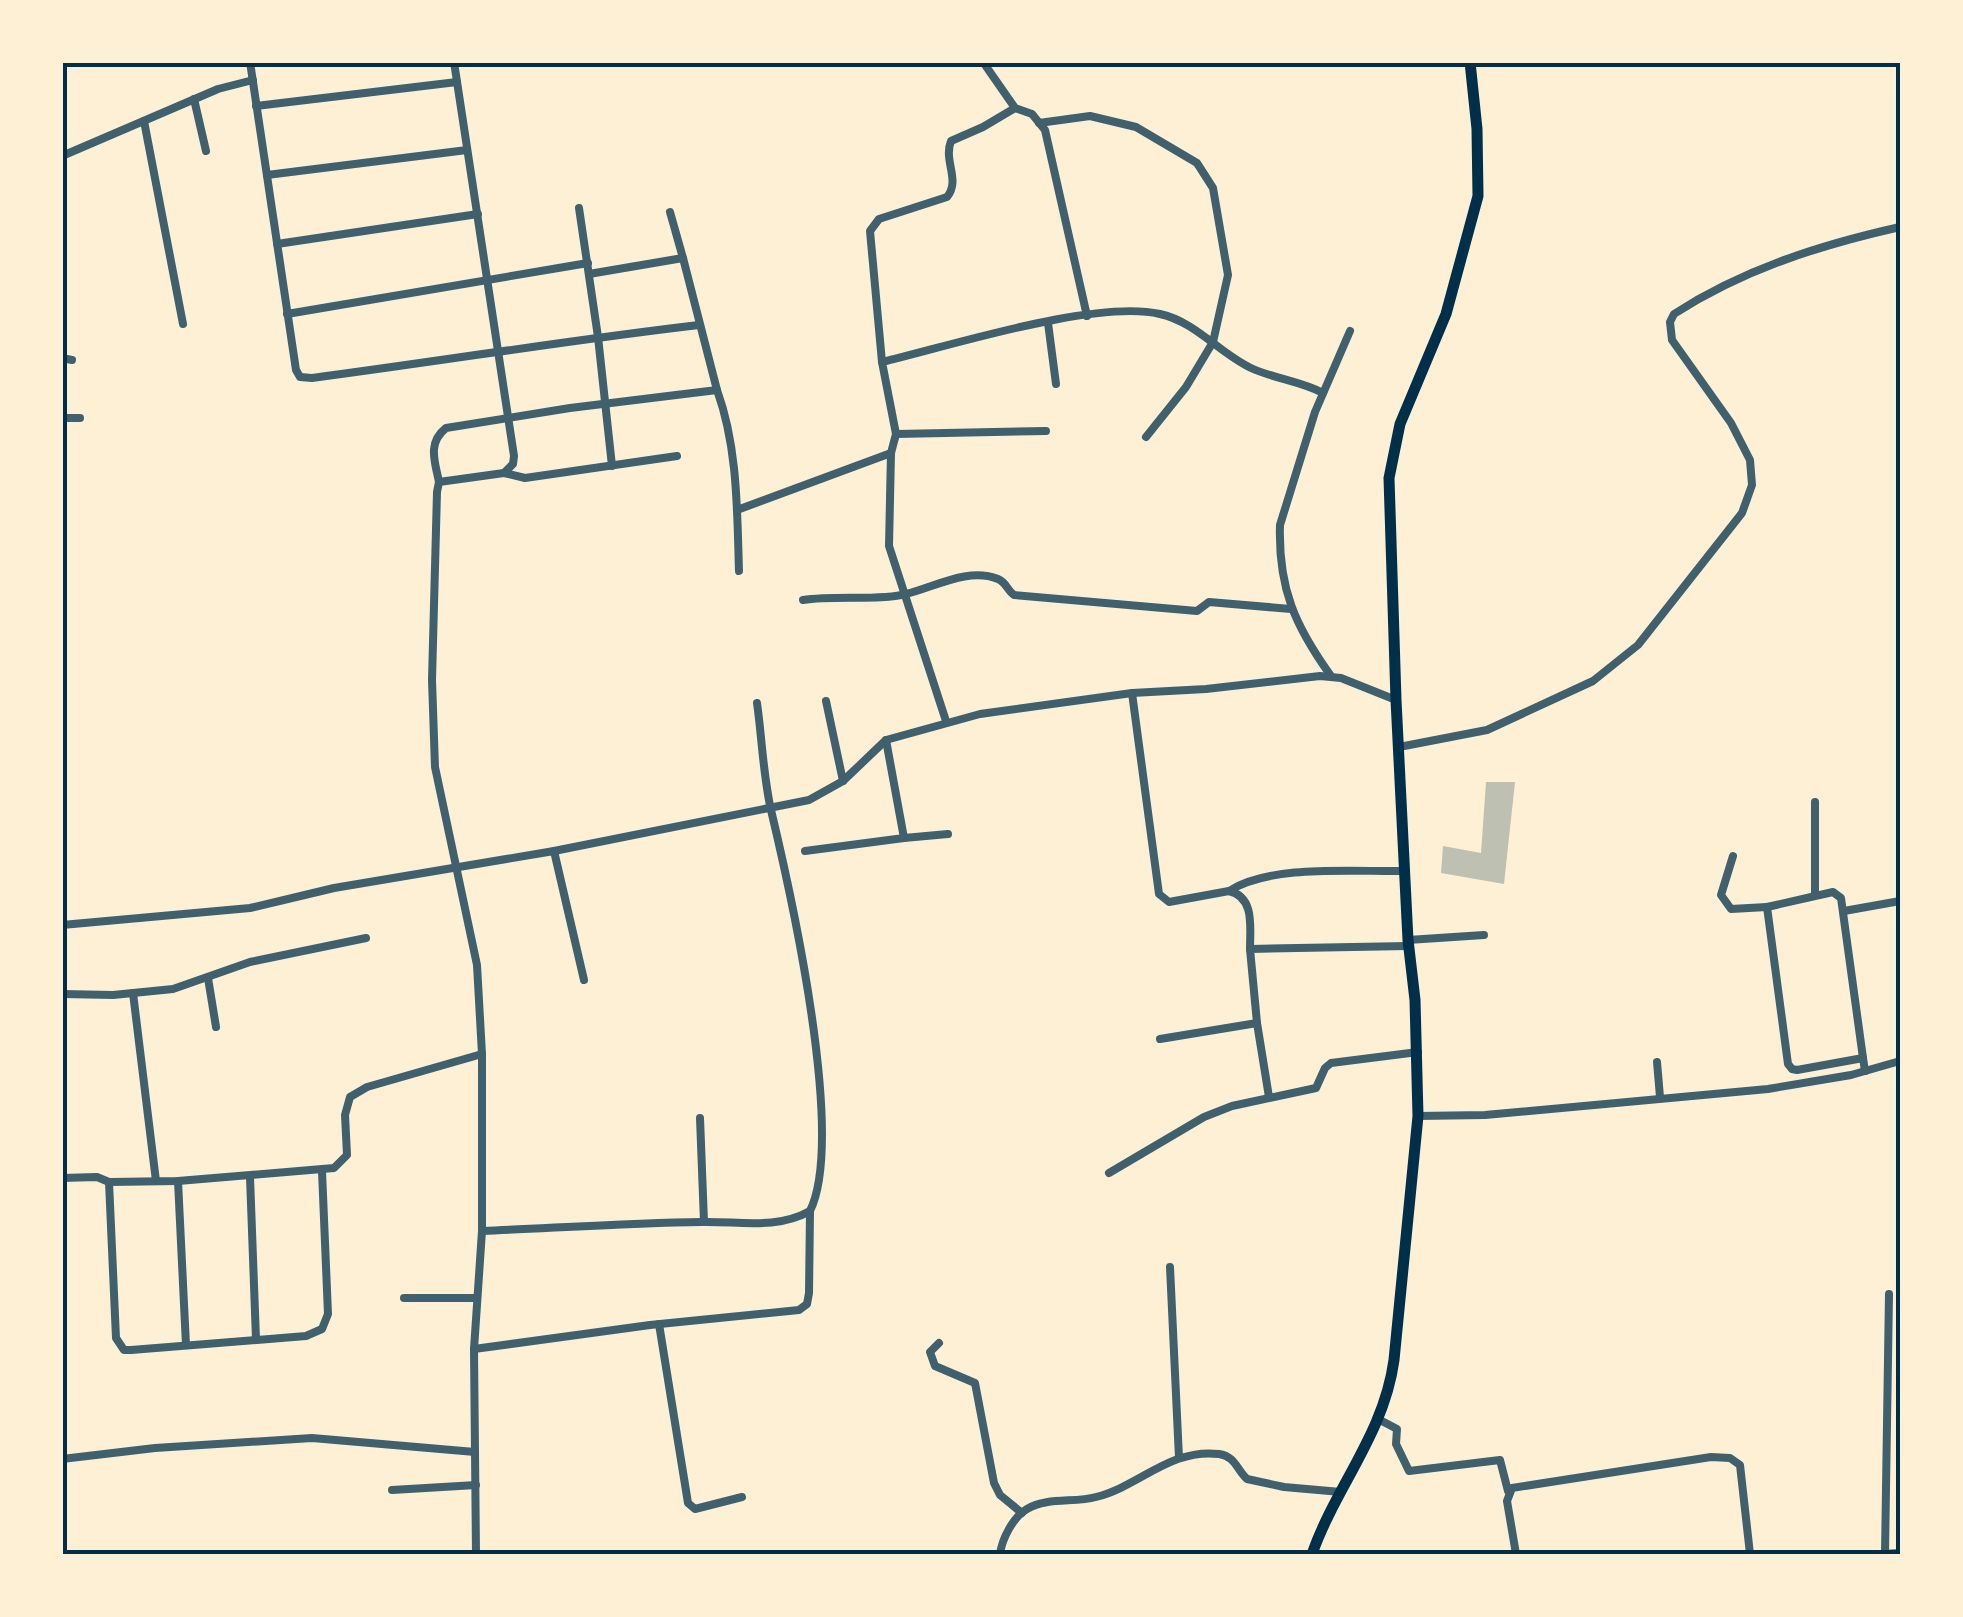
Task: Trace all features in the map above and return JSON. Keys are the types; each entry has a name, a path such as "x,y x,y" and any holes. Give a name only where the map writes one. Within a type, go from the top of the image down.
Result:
{"main road":[{"path":"1312,1554 1380,1420 1390,1388 1418,1116 1418,1052 1404,870 1390,463 1400,424 1446,314 1476,206 1480,178 1470,62"}],"street":[{"path":"250,62 296,370 306,378 699,325"},
{"path":"454,62 501,354 513,464 504,473"},
{"path":"982,62 1015,108 1032,114 1046,130 1087,316"},
{"path":"62,156 194,99 253,80"},
{"path":"256,106 457,82"},
{"path":"194,99 206,151"},
{"path":"946,721 888,546 890,453 896,434 882,362 870,231 879,220 947,197 952,190 947,150 951,141 984,128 1015,108"},
{"path":"1039,123 1090,116 1136,127 1196,164 1214,188 1228,274 1213,342 1186,387 1146,437"},
{"path":"144,121 183,324"},
{"path":"267,175 467,150"},
{"path":"579,208 612,466"},
{"path":"670,212 730,446 740,571"},
{"path":"277,244 478,214"},
{"path":"1399,746 1487,730 1593,681 1638,645 1742,513 1752,486 1750,460 1731,423 1672,340 1670,322 1674,314 1768,265 1834,242 1900,227"},
{"path":"589,274 684,258"},
{"path":"287,314 588,263"},
{"path":"882,362 1087,316 1126,311 1158,313 1190,326 1252,368 1323,393"},
{"path":"1048,323 1056,384"},
{"path":"1331,676 1306,642 1291,609 1280,525 1323,393 1350,331"},
{"path":"476,1554 474,1349 482,1231 482,1054 478,972 435,767 432,680 440,482 433,448 439,433 455,426 717,390"},
{"path":"62,418 80,418"},
{"path":"896,434 1046,430"},
{"path":"737,510 890,453"},
{"path":"440,482 504,473 518,478 677,456"},
{"path":"803,600 905,595 929,584 975,576 1000,580 1014,595 1196,611 1209,602 1291,609"},
{"path":"62,925 250,908 334,888 554,852 770,808 822,796 886,740 946,721 1016,708 1132,693 1206,690 1331,676 1396,700"},
{"path":"1132,693 1158,894 1170,902 1229,891 1278,875 1404,870"},
{"path":"826,701 843,781"},
{"path":"474,1349 659,1324 788,1314 808,1304 810,1211 820,1186 814,1043 799,939 770,808 757,703"},
{"path":"886,740 904,838"},
{"path":"1815,802 1816,895"},
{"path":"805,850 948,834"},
{"path":"554,852 584,980"},
{"path":"1733,856 1721,895 1730,909 1767,907 1833,892 1841,898 1865,1071"},
{"path":"1229,891 1243,896 1247,903 1257,1024 1269,1097"},
{"path":"1844,911 1900,901"},
{"path":"1767,907 1788,1064 1798,1070 1863,1058"},
{"path":"1250,949 1408,943 1484,935"},
{"path":"62,994 172,988 250,962 366,938"},
{"path":"208,978 216,1027"},
{"path":"133,993 156,1181"},
{"path":"1160,1039 1257,1024"},
{"path":"1110,1173 1204,1117 1269,1097 1316,1088 1330,1063 1418,1052"},
{"path":"62,1178 178,1181 334,1168 347,1155 344,1115 350,1096 367,1087 482,1054"},
{"path":"1418,1116 1485,1114 1768,1089 1865,1071 1900,1060"},
{"path":"1657,1062 1660,1097"},
{"path":"700,1118 704,1222"},
{"path":"109,1182 118,1344 131,1350 315,1334 327,1321 322,1171"},
{"path":"250,1177 256,1339"},
{"path":"178,1181 186,1345"},
{"path":"482,1231 704,1222 766,1224 810,1211"},
{"path":"1170,1267 1179,1458"},
{"path":"1889,1294 1884,1554 1900,1553"},
{"path":"404,1298 476,1298"},
{"path":"659,1324 688,1503 695,1509 742,1497"},
{"path":"939,1343 930,1352 935,1366 975,1383 994,1483 1000,1494 1022,1513"},
{"path":"1888,1405 1900,1405"},
{"path":"1380,1420 1397,1429 1396,1444 1409,1471 1500,1460 1516,1554"},
{"path":"62,1459 156,1448 312,1438 475,1452"},
{"path":"1000,1554 1008,1532 1022,1513 1040,1504 1106,1494 1179,1458 1219,1454 1235,1462 1248,1479 1341,1492"},
{"path":"1508,1491 1525,1484 1711,1457 1730,1458 1740,1466 1750,1554"},
{"path":"392,1490 476,1485"}],"building":[{"path":"1486,782 1515,782 1504,884 1441,873 1443,846 1481,853"}]}
